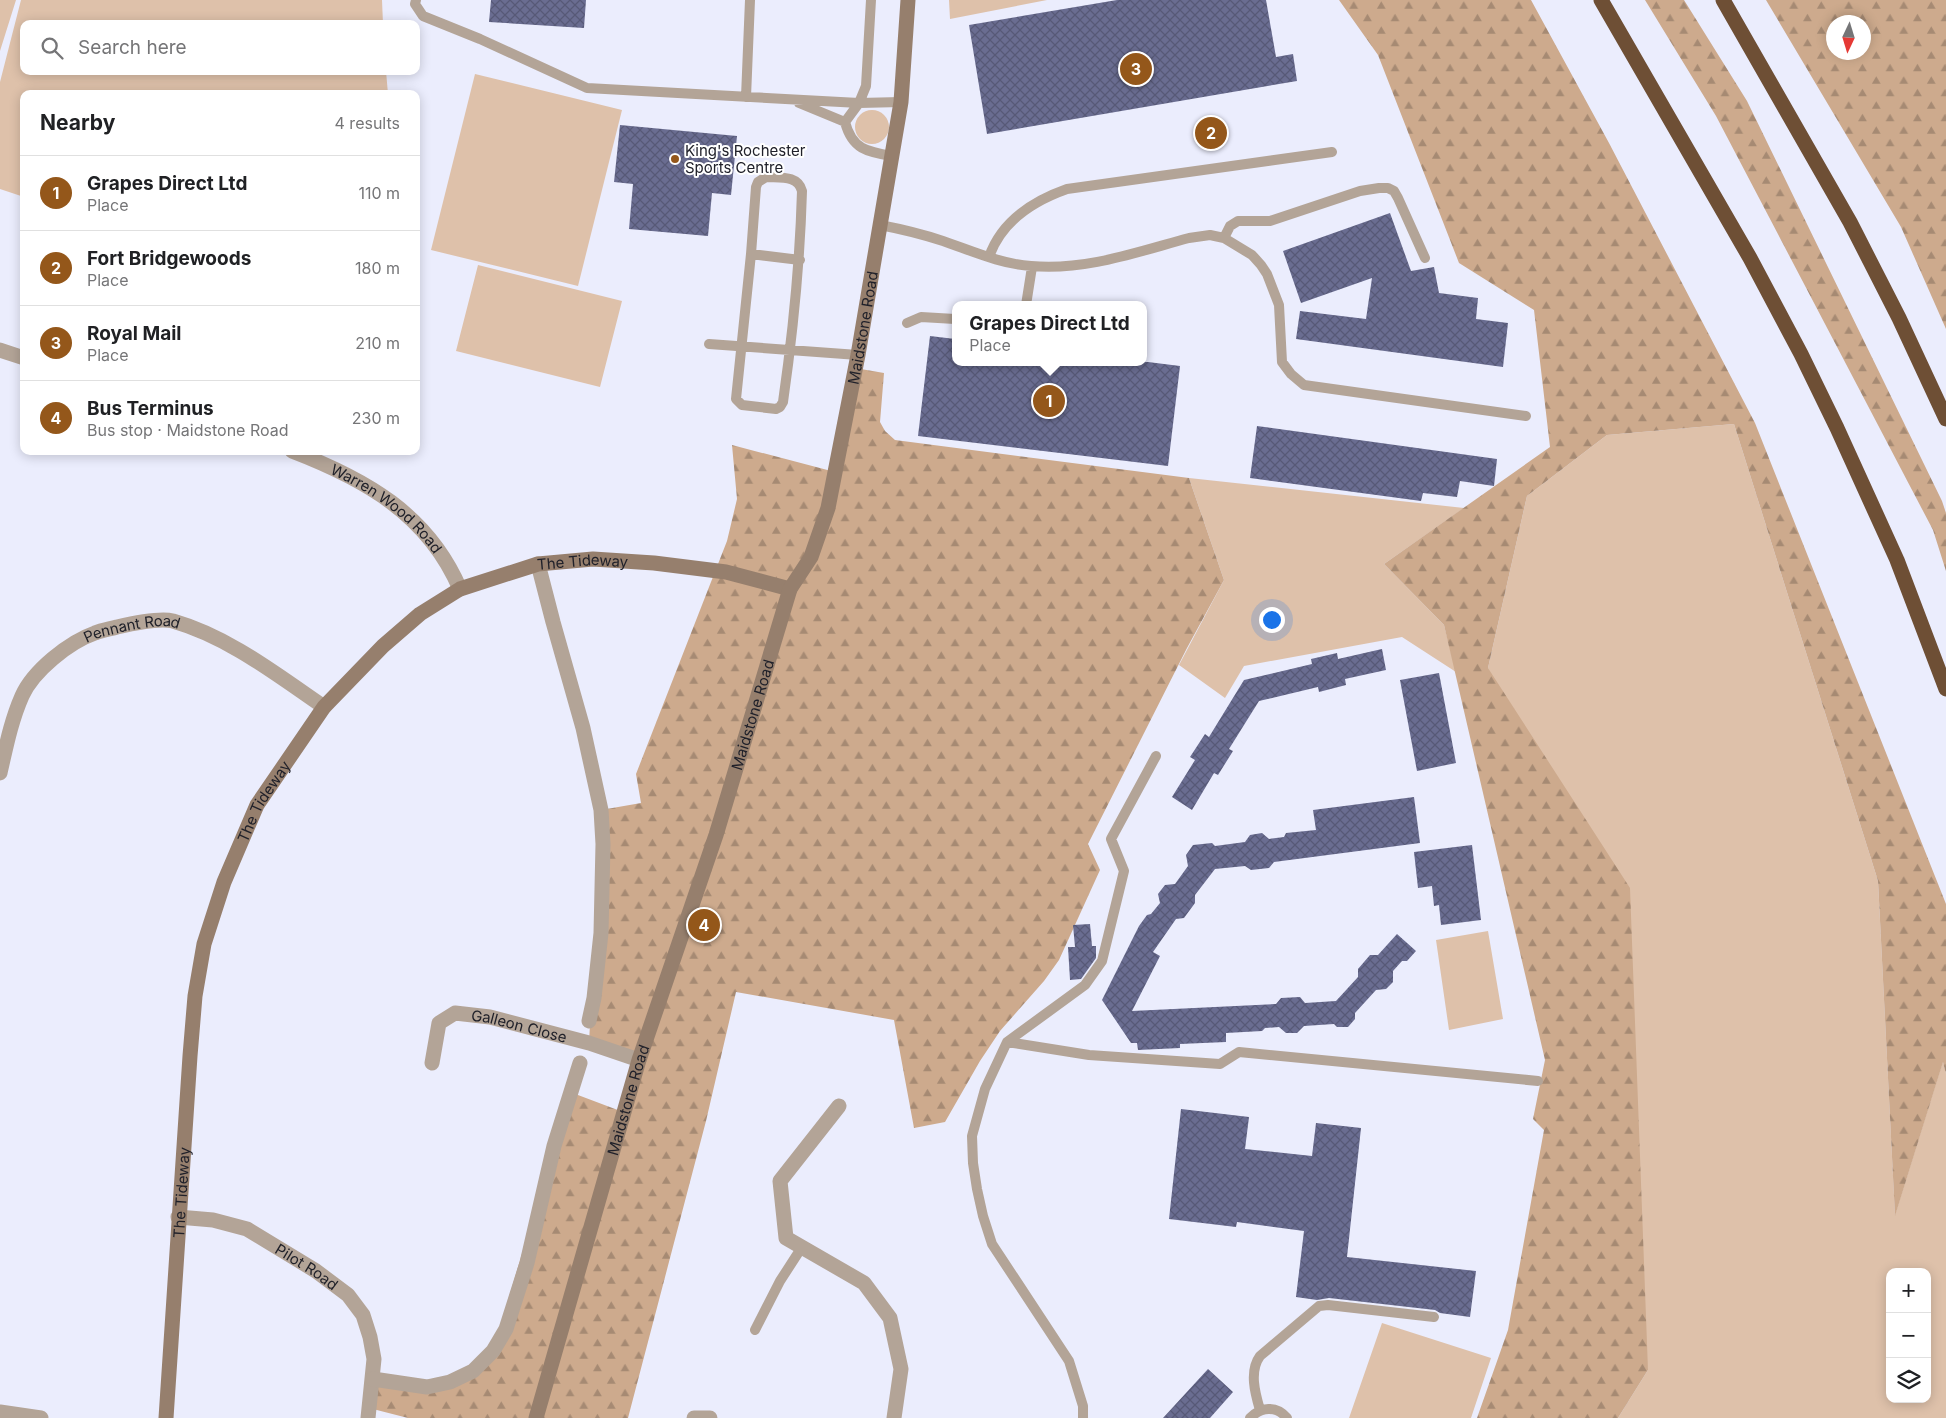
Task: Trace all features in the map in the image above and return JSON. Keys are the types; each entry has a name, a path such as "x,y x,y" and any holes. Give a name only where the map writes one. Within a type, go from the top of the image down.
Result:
{"highway":[{"path":"1601,0 1745,250 1801,354 1897,560 1946,689"},
{"path":"1724,0 1850,222 1899,318 1946,418"}],"main road":[{"name":"Maidstone Road","path":"536,1418 639,1060 716,835 790,589 811,556 828,508 858,355 901,102 908,0"},
{"name":"The Tideway","path":"166,1418 178,1217 195,996 204,944 224,882 257,805 324,707 383,646 420,614 460,589 538,564 593,558 647,562 726,572 790,589"}],"street":[{"path":"0,350 20,357"},
{"name":"Warren Wood Road","path":"302,455 366,484 390,502 439,549 448,562 460,589"},
{"path":"538,564 583,728 601,810 603,844 601,933 594,998 589,1021"},
{"name":"Pennant Road","path":"0,773 11,726 23,695 41,670 64,650 93,633 134,623 171,620 218,639 258,662 324,707"},
{"name":"Galleon Close","path":"432,1064 439,1023 455,1013 490,1017 589,1043 639,1060"},
{"path":"368,1418 373,1379 427,1387 450,1382 473,1371 493,1351 506,1329 527,1263 554,1146 580,1063"},
{"path":"840,1106 780,1181 786,1238 864,1282 890,1318 901,1369 894,1418"},
{"name":"Pilot Road","path":"178,1217 213,1220 247,1229 316,1271 348,1295 363,1315 370,1337 374,1359 373,1379"},
{"path":"0,1412 22,1417 41,1418"},
{"path":"694,1418 710,1418"}],"lane":[{"path":"416,0 415,4 423,16 480,39 587,88 858,103 901,102"},
{"path":"746,97 750,0"},
{"path":"845,122 858,103 866,86 871,0"},
{"path":"791,100 845,122"},
{"path":"845,122 849,135 861,148 892,156"},
{"path":"988,257 1000,233 1014,218 1048,196 1067,189 1332,152"},
{"path":"766,177 795,180 801,185 802,191 800,260 791,349 783,402 776,409 742,405 736,399 751,254 756,187 758,182 766,177"},
{"path":"1224,238 1230,226 1238,221 1270,221 1360,191 1384,188 1394,191 1425,258"},
{"path":"880,224 917,233 988,257 1032,266 1079,265 1115,258 1202,235 1224,238 1252,256 1265,270 1280,310 1280,358 1283,366 1300,383 1353,393 1526,416"},
{"path":"751,254 800,260"},
{"path":"1027,301 1032,266"},
{"path":"907,323 921,317 952,318"},
{"path":"709,344 858,355"},
{"path":"1083,1418 1083,1406 1070,1361 992,1244 977,1189 973,1163 972,1136 985,1089 1007,1042 1085,984 1102,961 1124,871 1111,839 1156,756"},
{"path":"1007,1042 1089,1055 1220,1064 1239,1052 1538,1081"},
{"path":"755,1330 780,1281 802,1247"},
{"path":"1260,1410 1254,1383 1255,1362 1319,1306 1328,1304 1434,1316"},
{"path":"1250,1418 1260,1410 1268,1408 1277,1410 1287,1418"}],"shaded area":[{"path":"0,0 16,0 0,51"},
{"path":"21,0 382,0 383,20 20,20 20,75 386,75 388,90 20,90 20,196 0,189 0,82"},
{"path":"949,0 1047,0 950,19"},
{"path":"475,74 622,110 578,286 431,250"},
{"path":"872,110 884,115 889,127 884,139 872,144 860,139 855,127 860,115"},
{"path":"478,265 622,301 600,387 456,351"},
{"path":"1734,424 1878,881 1895,1215 1943,1061 1946,1074 1946,1418 1618,1418 1648,1370 1488,668 1527,496 1607,435"},
{"path":"1189,478 1464,508 1384,564 1444,625 1456,672 1402,637 1244,666 1225,698 1179,665 1224,580"},
{"path":"1488,931 1503,1019 1449,1030 1436,940"},
{"path":"1382,1323 1491,1358 1471,1418 1349,1418"}],"green space":[{"path":"1339,0 1531,0 1609,143 1755,423 1946,904 1946,1074 1943,1062 1895,1216 1878,881 1734,424 1607,435 1527,496 1488,668 1630,888 1648,1370 1618,1418 1477,1418 1508,1330 1544,1130 1533,1119 1545,1060 1444,625 1384,564 1550,447 1534,310 1459,263 1378,55"},
{"path":"1645,0 1684,0 1747,101 1942,501 1946,513 1946,571 1933,530 1716,116"},
{"path":"1766,0 1946,0 1946,329 1901,227"},
{"path":"855,368 884,373 880,422 885,431 895,440 1189,478 1224,580 1187,648 1088,844 1100,870 1059,960 1044,981 1000,1031 980,1061 945,1122 914,1128 894,1020 736,992 706,1121 628,1418 408,1418 369,1408 373,1379 450,1382 493,1351 570,1092 623,1112 639,1060 589,1043 601,810 641,803 636,774 727,541 737,499 732,445 835,472"}],"building":[{"path":"491,0 586,0 584,28 489,22"},
{"path":"1117,0 1266,0 1276,57 1293,54 1297,81 987,134 969,25"},
{"name":"King's Rochester Sports Centre","path":"620,125 737,136 731,195 712,193 708,236 629,229 633,184 614,182"},
{"path":"1390,213 1411,271 1434,267 1439,293 1478,298 1476,319 1508,323 1503,367 1296,339 1300,311 1366,319 1372,278 1301,303 1283,251"},
{"path":"930,336 952,339 952,366 1147,366 1148,362 1180,366 1168,466 918,436"},
{"path":"1257,426 1497,459 1494,486 1460,481 1457,497 1423,493 1421,501 1250,478"},
{"path":"1382,649 1386,670 1345,679 1346,685 1319,692 1318,687 1259,701 1229,749 1233,751 1218,775 1214,773 1192,810 1172,797 1195,760 1190,757 1205,734 1209,737 1244,680 1312,664 1311,659 1337,653 1338,659"},
{"path":"1439,673 1456,763 1417,771 1400,680"},
{"path":"1414,797 1420,843 1274,862 1269,868 1251,870 1245,866 1215,869 1195,895 1195,903 1184,918 1176,919 1153,952 1160,956 1132,1011 1276,1004 1281,998 1300,997 1305,1003 1336,1001 1358,977 1358,969 1370,955 1378,955 1397,934 1416,951 1407,961 1402,961 1393,971 1393,982 1386,989 1376,990 1355,1013 1355,1019 1348,1027 1337,1027 1334,1024 1304,1026 1297,1033 1286,1033 1279,1027 1265,1028 1262,1031 1226,1033 1226,1042 1180,1044 1180,1048 1138,1050 1137,1043 1131,1043 1102,1000 1139,926 1147,915 1151,914 1160,903 1158,894 1165,885 1175,884 1188,866 1186,855 1193,845 1212,843 1215,846 1245,842 1250,835 1262,833 1269,839 1284,837 1286,833 1316,830 1313,810"},
{"path":"1472,845 1481,920 1441,925 1439,905 1434,906 1432,886 1418,888 1414,852"},
{"path":"1090,924 1092,946 1096,946 1096,958 1081,979 1070,980 1068,947 1075,947 1073,925"},
{"path":"1181,1109 1249,1117 1245,1149 1312,1156 1316,1123 1361,1128 1347,1257 1476,1271 1470,1317 1440,1313 1435,1310 1329,1298 1317,1300 1296,1297 1304,1231 1237,1222 1236,1227 1169,1219"},
{"path":"1208,1369 1233,1392 1210,1418 1163,1418"}],"place":[{"name":"Royal Mail","path":"1136,69"},
{"name":"Fort Bridgewoods","path":"1211,133"},
{"name":"King's Rochester Sports Centre","path":"675,159"},
{"name":"Grapes Direct Ltd","path":"1049,401"},
{"name":"Bus Terminus","path":"704,925"}]}
